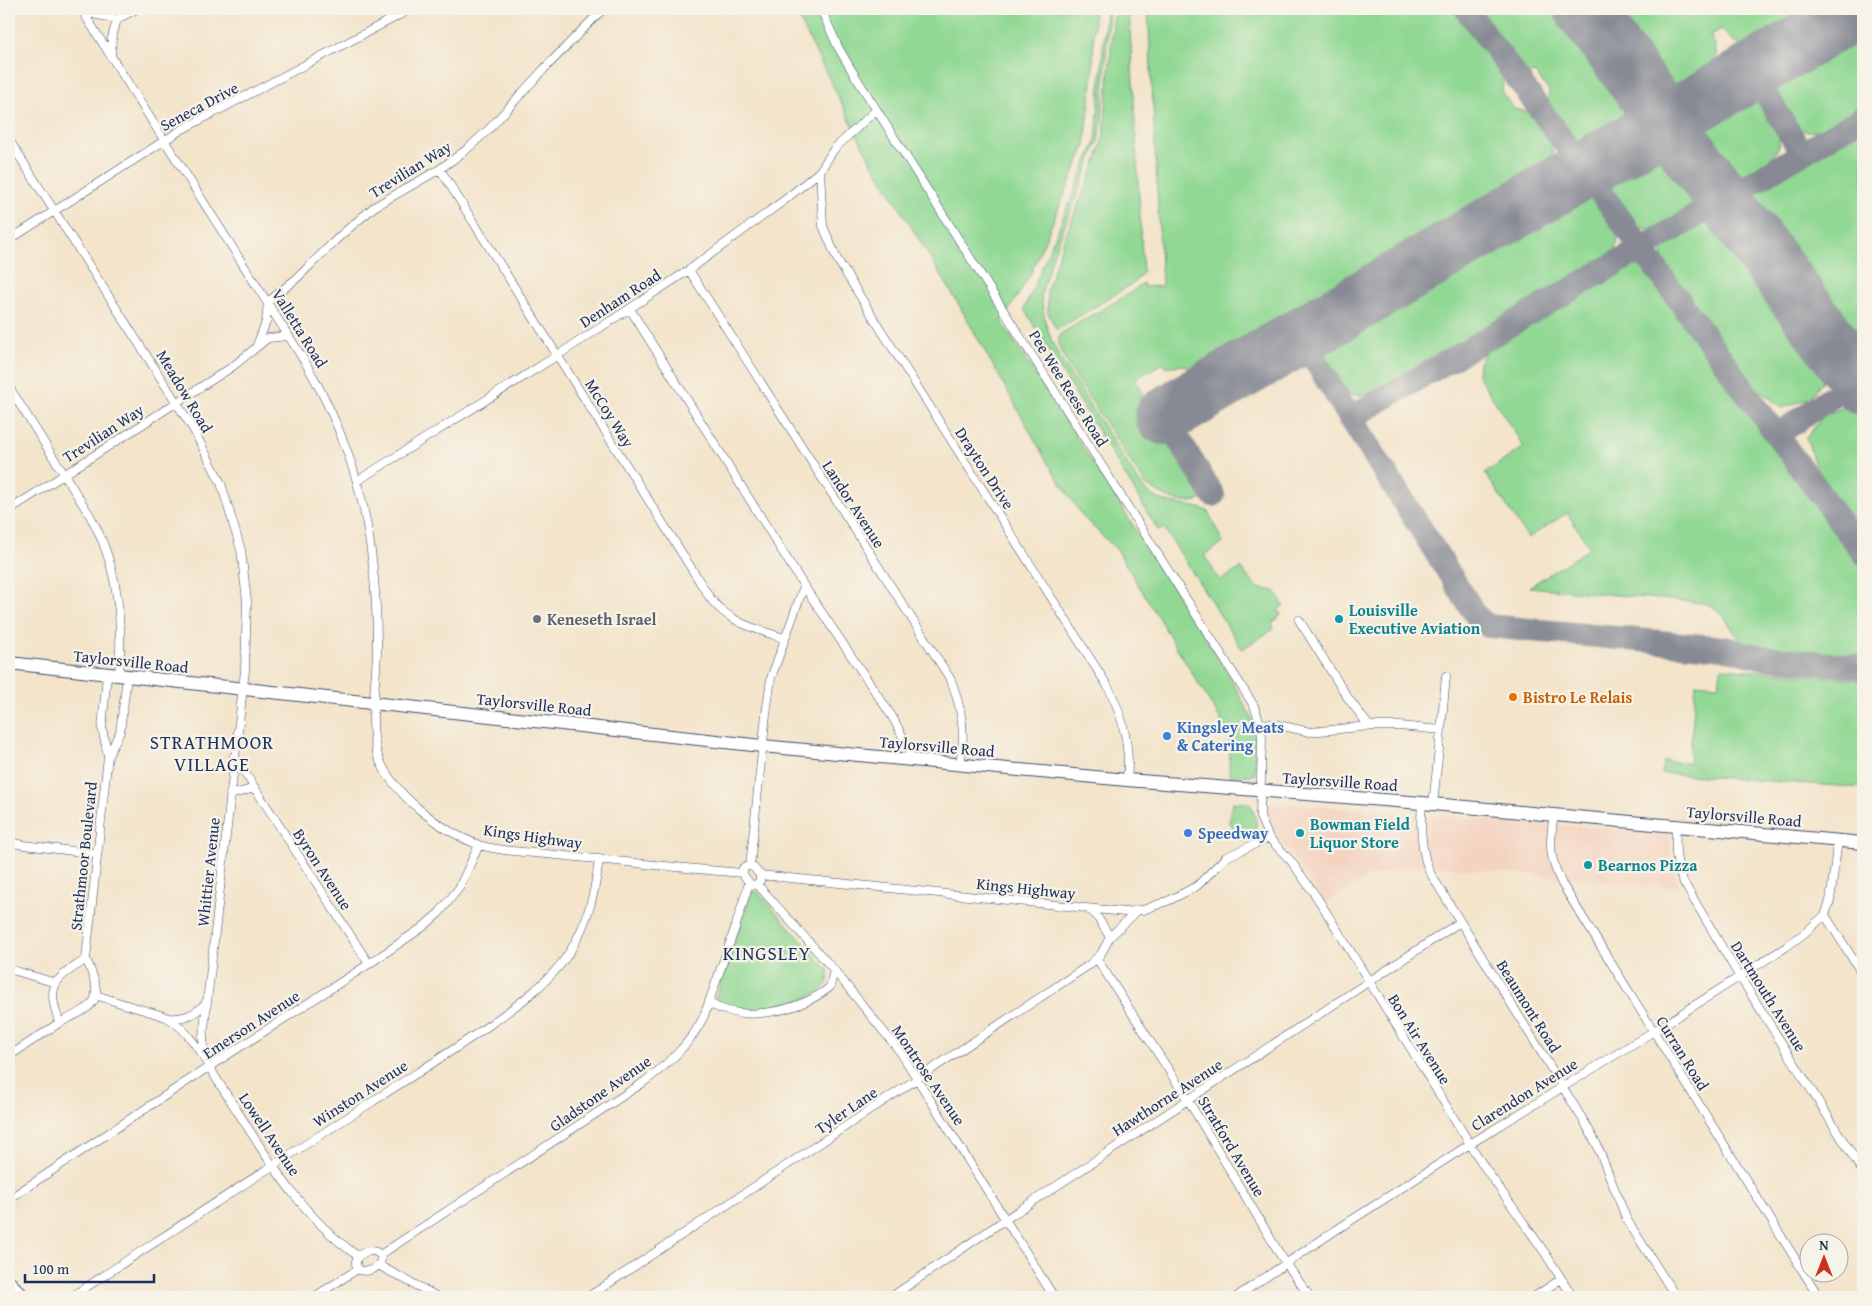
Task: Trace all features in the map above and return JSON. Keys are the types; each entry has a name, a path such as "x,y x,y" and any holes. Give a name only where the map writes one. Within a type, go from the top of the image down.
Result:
{"main road":[{"name":"Taylorsville Road","path":"9,663 762,746 1127,780 1427,804 1863,843"},
{"path":"9,1282 24,1297"}],"street":[{"path":"82,11 117,19 137,9"},
{"name":"Seneca Drive","path":"9,240 164,140 411,9"},
{"name":"Trevilian Way","path":"268,302 298,278 348,229 374,207 440,169 466,150 489,129 544,68 603,9"},
{"name":"Pee Wee Reese Road","path":"821,9 838,47 876,110 1254,706 1260,723 1262,738 1261,791"},
{"name":"Valletta Road","path":"82,11 320,386 343,438 366,516 374,568 377,648 374,704"},
{"path":"111,59 112,38 117,19"},
{"name":"Denham Road","path":"357,481 689,270 786,199 820,171 834,149 876,110"},
{"name":"Meadow Road","path":"9,140 192,427 221,483 237,535 245,575 247,601 242,689"},
{"name":"McCoy Way","path":"440,169 715,604 734,620 748,627 784,638"},
{"name":"Drayton Drive","path":"820,171 823,226 837,259 1107,685 1118,706 1126,738 1127,780"},
{"name":"Landor Avenue","path":"689,270 951,680 963,718 964,740 960,764"},
{"path":"256,345 266,322 268,302"},
{"path":"630,309 804,586 892,718 907,745 912,760"},
{"name":"Trevilian Way","path":"9,510 232,367 256,345 268,338 288,336"},
{"path":"9,388 98,529 108,552 120,619 121,637 118,676"},
{"path":"750,866 771,678 804,586"},
{"path":"1299,620 1348,698 1369,726"},
{"name":"Strathmoor Boulevard","path":"108,756 120,732 118,676"},
{"name":"Strathmoor Boulevard","path":"86,959 108,756 102,728 118,676"},
{"name":"Beaumont Road","path":"1446,676 1441,730 1421,828 1426,863 1435,882 1563,1086 1597,1145 1627,1220 1676,1297"},
{"name":"Whittier Avenue","path":"204,1058 203,1036 242,689"},
{"name":"Kings Highway","path":"374,704 373,726 376,749 382,765 392,780 408,799 437,822 479,845 742,873"},
{"path":"1260,723 1310,732 1369,726 1400,726 1441,730"},
{"name":"Byron Avenue","path":"234,756 369,964"},
{"path":"230,795 255,788"},
{"name":"Bon Air Avenue","path":"1261,791 1260,817 1269,838 1288,857 1301,875 1369,981 1482,1165 1533,1235 1573,1297"},
{"name":"Curran Road","path":"1554,815 1550,842 1551,855 1562,884 1819,1297"},
{"name":"Dartmouth Avenue","path":"1676,826 1676,858 1679,873 1740,975 1863,1172"},
{"name":"Kings Highway","path":"760,875 1124,912 1158,906 1184,893 1206,878 1226,857 1269,838"},
{"path":"1838,840 1830,901 1825,915 1863,975"},
{"path":"9,842 97,854"},
{"name":"Emerson Avenue","path":"9,1199 423,927 439,913 459,888 479,845"},
{"name":"Winston Avenue","path":"71,1297 469,1040 526,998 551,976 575,942 583,926 594,891 599,859"},
{"path":"742,873 743,868 750,866"},
{"path":"750,866 760,875"},
{"name":"Montrose Avenue","path":"742,873 834,970 895,1046 1054,1297"},
{"name":"Gladstone Avenue","path":"380,1255 656,1073 685,1046 698,1028 709,1003 753,884 760,881 760,875"},
{"path":"1086,908 1096,915 1110,937"},
{"name":"Tyler Lane","path":"588,1297 1097,959 1110,937 1138,910"},
{"name":"Clarendon Avenue","path":"1236,1297 1470,1144 1786,947 1825,915"},
{"name":"Hawthorne Avenue","path":"891,1297 1006,1219 1460,922"},
{"path":"9,1056 59,1023 83,1012 90,1006 96,995 94,977 86,959 63,974 56,983 53,995 59,1023"},
{"name":"Stratford Avenue","path":"1097,959 1188,1100 1287,1263 1310,1297"},
{"path":"9,969 56,983"},
{"path":"830,987 834,970"},
{"path":"709,1003 720,1009 733,1011 774,1011 803,1004 830,987 849,988"},
{"name":"Lowell Avenue","path":"96,995 168,1018 189,1016 201,1008 208,1000"},
{"name":"Lowell Avenue","path":"168,1018 184,1030 299,1201 313,1218 340,1244 358,1256"},
{"path":"367,1251 373,1251 380,1255 381,1260 378,1265 368,1270 358,1269 355,1263 358,1256 367,1251"},
{"path":"378,1265 438,1297"},
{"path":"314,1297 358,1269"},
{"path":"1534,1297 1561,1279"}],"shaded area":[{"path":"1274,803 1665,833 1670,840 1670,858 1673,872 1681,888 1419,865 1371,876 1325,903 1268,822 1264,811 1267,805"}],"green space":[{"path":"794,9 1094,9 1093,72 1085,146 1031,273 1002,322 1225,668 1259,732 1254,775 1229,776 1230,735 1117,550 1083,517 1049,465 955,298 870,160"},
{"path":"1106,9 1109,9 1102,121 1098,142 1053,255 1041,294 1045,321 1052,342 1063,363 1141,485 1157,498 1208,511 1223,543 1204,555 1220,581 1241,568 1257,588 1275,591 1284,606 1278,609 1281,615 1277,617 1278,619 1272,622 1274,629 1242,649 1164,528 1158,530 1024,309 1096,141"},
{"path":"1114,9 1129,9 1143,272 1135,282 1057,330 1048,313 1047,290 1062,244 1098,157 1104,134"},
{"path":"1148,9 1455,9 1500,71 1503,79 1502,92 1513,109 1527,112 1536,120 1549,141 1552,152 1550,163 1541,174 1204,373 1183,365 1164,367 1163,363 1135,379 1142,390 1140,404 1145,424 1159,437 1172,443 1202,494 1203,499 1188,502 1158,493 1145,484 1068,365 1058,344 1060,334 1130,293 1143,283 1144,287 1162,286"},
{"path":"1473,9 1563,9 1622,90 1619,93 1624,107 1624,115 1617,129 1596,142 1580,143 1573,141 1566,135 1551,112 1548,104 1549,91 1536,74 1523,72 1516,67"},
{"path":"1600,9 1824,9 1761,45 1748,47 1738,44 1721,29 1710,35 1716,51 1715,62 1711,70 1699,82 1684,88 1675,88 1665,85 1653,73 1648,75"},
{"path":"1863,20 1863,106 1821,130 1806,131 1797,128 1778,106 1774,87 1777,75 1785,66"},
{"path":"1732,97 1759,103 1775,125 1779,137 1777,150 1772,157 1752,171 1736,176 1728,174 1714,162 1705,145 1703,135 1703,127 1707,115"},
{"path":"1863,128 1863,366 1750,212 1751,203 1757,190"},
{"path":"1646,152 1661,155 1676,164 1688,179 1694,195 1692,203 1686,211 1676,219 1656,227 1643,228 1637,227 1630,222 1622,212 1613,198 1610,184 1612,174 1619,165 1630,158"},
{"path":"1567,195 1586,195 1596,202 1606,214 1615,227 1618,238 1612,252 1381,388 1365,394 1355,395 1343,388 1332,376 1324,353 1329,338 1336,330 1557,199"},
{"path":"1703,223 1717,223 1725,229 1822,361 1827,375 1810,398 1782,408 1758,389 1711,332 1665,268 1662,251 1665,244"},
{"path":"1631,265 1643,268 1652,276 1863,562 1863,656 1747,644 1736,635 1720,612 1712,606 1703,603 1529,587 1590,548 1567,513 1528,538 1485,473 1524,447 1478,375 1479,362 1487,350"},
{"path":"1850,405 1863,417 1863,538 1815,465 1806,438 1824,415"},
{"path":"1721,668 1863,680 1863,788 1661,773 1664,761 1689,763 1696,683 1719,685"},
{"path":"1233,802 1249,803 1251,805 1256,828 1252,840 1242,840 1229,822"},
{"path":"752,891 760,894 828,970 829,978 827,983 818,992 789,1004 753,1010 724,1006 715,999"}],"taxiway":[{"path":"1466,9 1863,553"},
{"path":"1752,72 1802,153"},
{"path":"1350,418 1641,249 1863,117"},
{"path":"1300,336 1477,617 1488,626 1724,648 1765,658 1863,667"},
{"path":"1777,435 1858,379"},
{"path":"1164,416 1213,495"}],"runway":[{"path":"1583,9 1863,386"},
{"path":"1164,416 1859,9"}],"place":[{"name":"Keneseth Israel","path":"537,619"},
{"name":"Louisville Executive Aviation","path":"1339,619"},
{"name":"Bistro Le Relais","path":"1513,697"},
{"name":"Kingsley Meats & Catering","path":"1167,736"},
{"name":"Speedway","path":"1188,833"},
{"name":"Bowman Field Liquor Store","path":"1300,833"},
{"name":"Bearnos Pizza","path":"1588,865"}],"district":[{"name":"STRATHMOOR VILLAGE","path":"212,753"},
{"name":"KINGSLEY","path":"767,953"}]}
